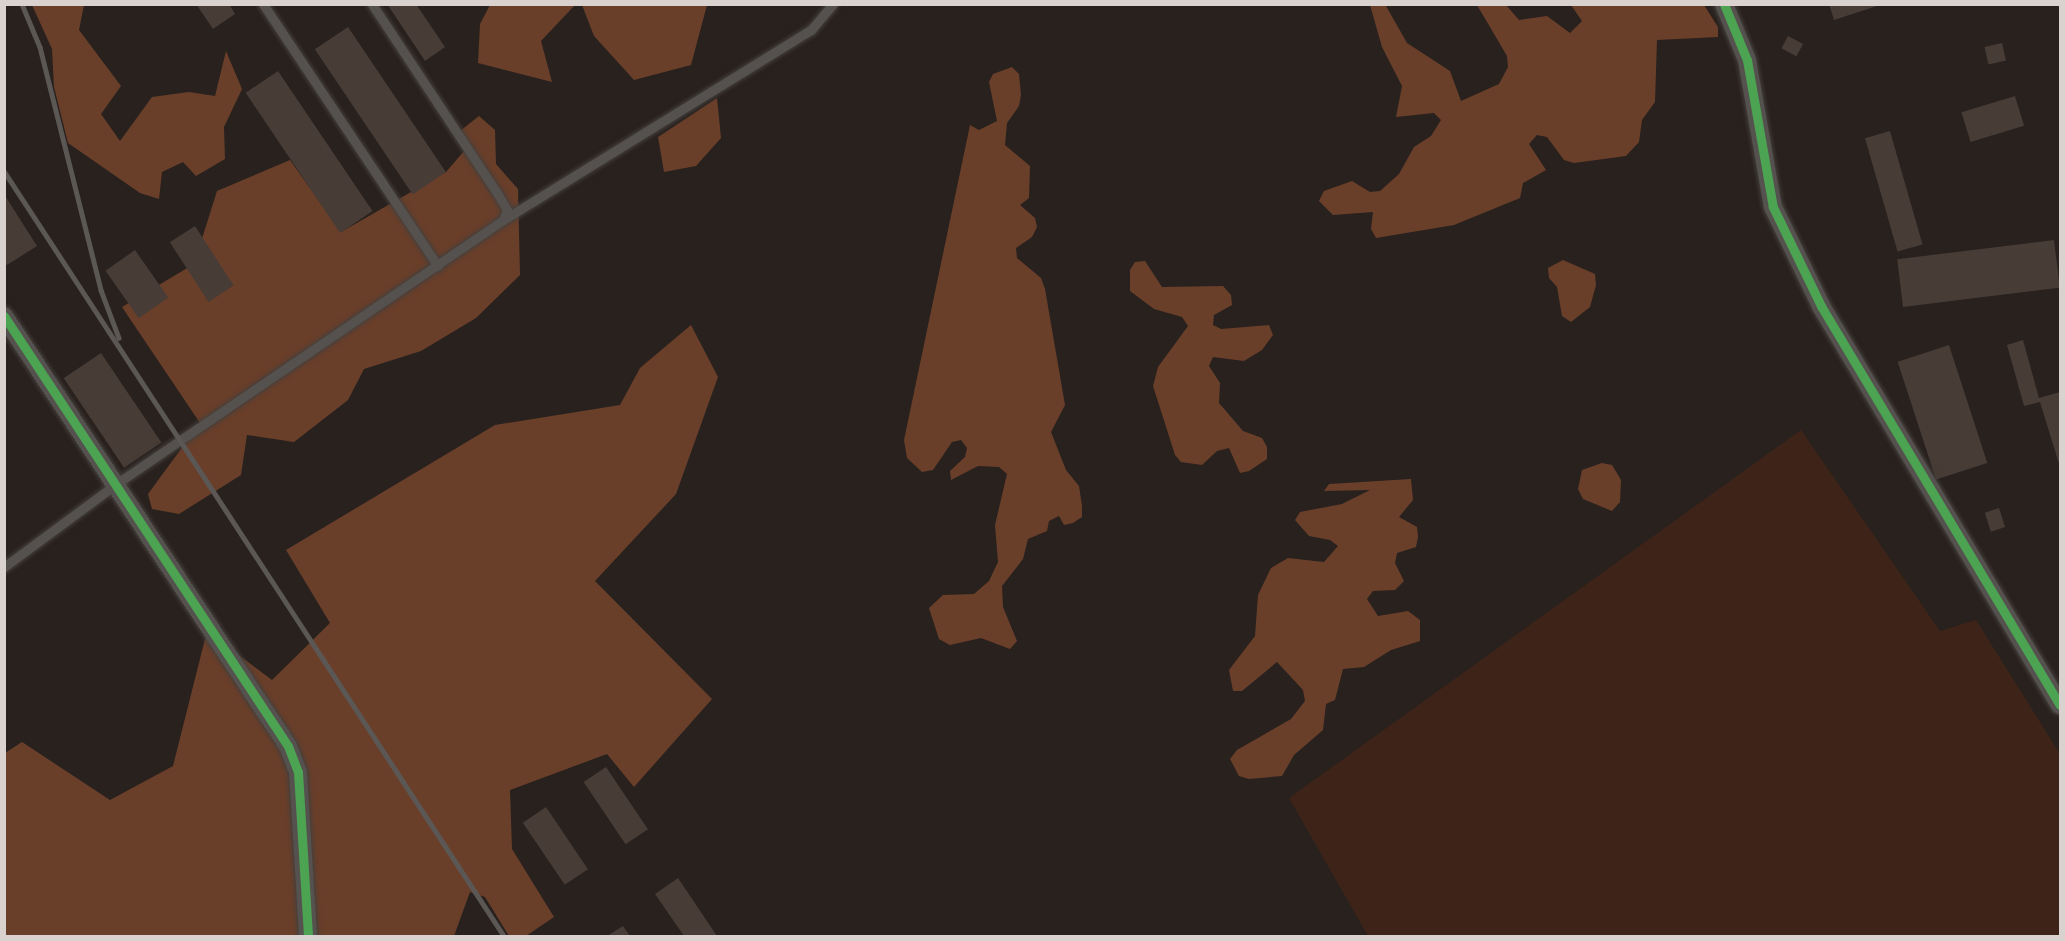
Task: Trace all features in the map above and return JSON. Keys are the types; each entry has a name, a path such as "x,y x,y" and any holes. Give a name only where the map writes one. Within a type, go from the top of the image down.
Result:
{"street":[{"path":"1724,4 1747,60 1773,207 1827,316 2061,705"},
{"path":"4,316 288,747 298,772 308,936"}],"lane":[{"path":"263,4 438,266"},
{"path":"372,4 497,193 507,210 503,220"},
{"path":"4,567 116,484 503,220 811,30 833,4"}],"shaded area":[{"path":"32,5 84,5 79,30 121,86 101,114 120,141 152,97 189,92 215,96 226,51 242,89 224,127 225,159 196,176 183,162 162,172 159,199 140,193 68,143 54,87 52,49"},
{"path":"490,5 575,5 541,41 552,82 478,63 480,24"},
{"path":"582,5 707,5 691,65 634,80 594,36"},
{"path":"1370,5 1386,6 1407,43 1450,71 1461,101 1499,84 1508,67 1507,56 1477,5 1506,5 1519,20 1547,16 1570,33 1582,21 1571,5 1704,5 1718,27 1718,37 1657,40 1655,102 1642,120 1639,142 1626,156 1574,163 1564,160 1547,137 1537,135 1529,144 1546,170 1523,183 1520,198 1454,225 1376,238 1371,229 1373,212 1333,215 1319,201 1324,191 1352,181 1370,192 1380,191 1399,174 1414,147 1431,136 1441,120 1434,113 1396,117 1402,86 1382,47"},
{"path":"1012,67 1019,74 1021,95 1019,106 1007,123 1005,145 1030,166 1029,198 1020,205 1035,218 1037,227 1032,237 1016,248 1017,258 1041,278 1045,289 1065,405 1051,432 1066,470 1079,486 1082,517 1073,523 1064,525 1059,516 1049,521 1047,531 1028,539 1023,559 1002,586 1003,607 1017,641 1010,649 981,638 950,645 939,639 929,608 943,595 974,594 989,581 998,562 995,525 1007,474 999,467 978,466 951,480 950,471 965,457 967,448 961,440 952,442 933,470 922,472 907,458 904,440 970,125 979,130 997,121 989,82 993,74"},
{"path":"717,98 721,138 696,166 664,172 658,137"},
{"path":"479,116 495,130 496,164 518,189 520,275 476,318 421,351 364,369 348,400 294,442 247,435 241,475 179,514 152,509 148,494 200,423 122,307 194,264 217,191 290,160 341,232 446,172 465,150 460,131"},
{"path":"1563,260 1595,274 1596,285 1590,307 1571,322 1562,316 1557,287 1549,278 1548,268"},
{"path":"1145,261 1162,287 1223,286 1231,295 1232,305 1214,315 1213,325 1221,329 1269,325 1273,335 1262,350 1244,361 1213,357 1209,366 1220,383 1219,403 1243,431 1262,438 1267,447 1267,459 1249,471 1240,473 1229,448 1217,451 1202,465 1181,462 1175,455 1153,386 1158,367 1188,326 1182,317 1154,309 1130,291 1130,270 1135,262"},
{"path":"691,325 718,377 676,494 595,581 712,699 634,787 607,754 510,790 512,849 554,917 526,936 509,936 485,897 470,892 454,936 5,936 5,753 22,742 110,800 173,766 207,631 272,680 330,623 286,550 495,425 620,405 640,368"},
{"path":"1801,430 1940,631 1976,620 2060,754 2060,936 1368,936 1289,798"},
{"path":"1602,463 1612,465 1621,480 1620,502 1612,511 1583,499 1578,489 1582,470"},
{"path":"1411,479 1413,500 1399,517 1417,527 1418,537 1416,547 1397,553 1395,563 1404,581 1395,590 1373,591 1367,599 1378,616 1408,611 1420,620 1420,641 1391,650 1364,667 1343,669 1335,700 1326,704 1323,730 1294,755 1282,776 1249,779 1239,776 1230,759 1237,750 1291,719 1305,701 1303,690 1277,662 1242,691 1233,691 1229,670 1255,636 1258,595 1271,568 1288,558 1324,562 1338,546 1330,540 1309,536 1295,520 1300,512 1342,504 1370,490 1324,491 1329,484"}],"building":[{"path":"196,4 229,4 235,14 213,29"},
{"path":"387,4 416,4 445,47 425,61"},
{"path":"1829,4 1880,4 1880,5 1834,20"},
{"path":"348,27 446,172 413,194 315,49"},
{"path":"1788,36 1803,44 1796,56 1781,48"},
{"path":"2002,43 2006,61 1989,65 1984,47"},
{"path":"278,71 373,211 340,233 246,93"},
{"path":"2015,96 2024,126 1971,142 1961,112"},
{"path":"1890,131 1923,244 1898,252 1865,138"},
{"path":"4,194 37,246 7,265 4,261"},
{"path":"195,226 234,286 209,302 170,242"},
{"path":"2054,240 2060,288 1903,307 1897,259"},
{"path":"135,250 168,298 139,318 106,271"},
{"path":"2023,340 2039,398 2060,392 2060,467 2040,402 2024,406 2007,345"},
{"path":"1949,345 1987,463 1936,480 1898,362"},
{"path":"101,353 161,443 124,468 64,378"},
{"path":"1999,508 2005,527 1991,532 1985,513"},
{"path":"606,767 648,829 626,844 584,782"},
{"path":"546,807 588,869 565,885 523,823"},
{"path":"678,878 717,936 684,936 655,894"},
{"path":"623,926 630,936 607,936"}],"railway":[{"path":"22,4 40,47 101,290 119,338"},
{"path":"4,171 504,936"}],"cycle path":[{"path":"1724,4 1747,60 1773,207 1821,306 2060,705"},
{"path":"4,316 288,746 298,772 308,936"}]}
